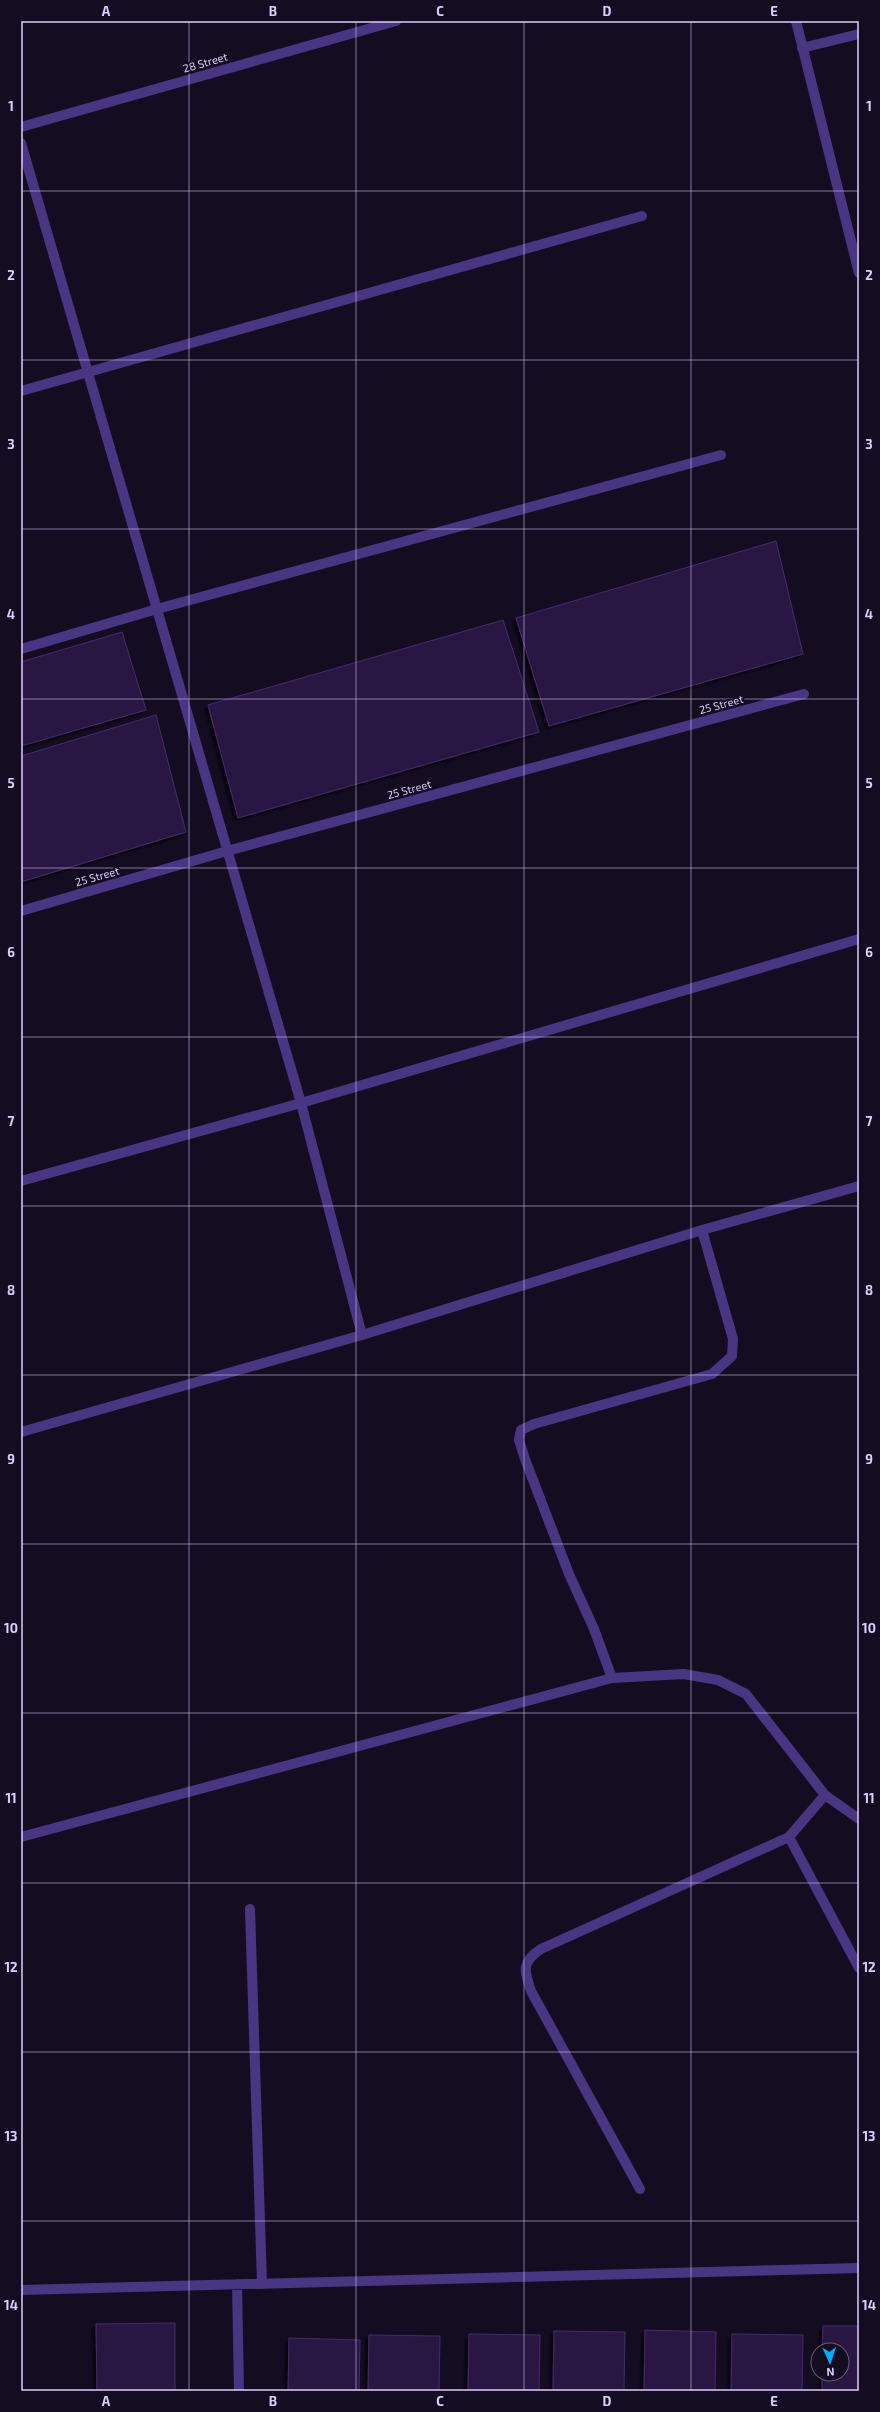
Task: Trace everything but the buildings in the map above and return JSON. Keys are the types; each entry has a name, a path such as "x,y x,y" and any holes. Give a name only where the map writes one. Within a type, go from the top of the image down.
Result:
{"street":[{"name":"28 Street","path":"21,127 396,21"},
{"path":"796,21 859,273"},
{"path":"802,48 859,34"},
{"path":"21,143 301,1102 362,1335"},
{"path":"21,391 642,216"},
{"path":"21,649 157,609 721,455"},
{"name":"25 Street","path":"21,911 227,851 804,694"},
{"path":"21,1181 301,1102 859,939"},
{"path":"21,1432 362,1335 702,1230 859,1186"},
{"path":"612,1678 594,1629 569,1574 519,1440 521,1430 534,1424 712,1374 732,1356 733,1339 702,1230"},
{"path":"21,1837 612,1678 684,1674 718,1680 746,1694 825,1795 859,1819"},
{"path":"640,2189 531,1991 526,1975 526,1963 531,1955 541,1949 789,1837 825,1795"},
{"path":"789,1837 859,1968"},
{"path":"250,1908 262,2284"},
{"path":"21,2290 859,2268"},
{"path":"237,2284 239,2391"}]}
